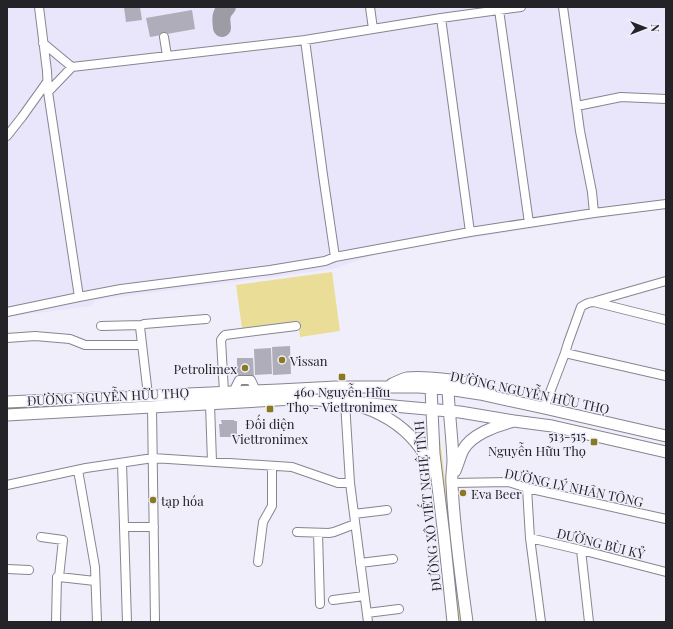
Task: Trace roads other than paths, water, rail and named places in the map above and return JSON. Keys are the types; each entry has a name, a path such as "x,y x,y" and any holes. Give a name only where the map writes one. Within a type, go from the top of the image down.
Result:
{"main road":[{"path":"387,386 406,378 442,379 479,386 496,398"},
{"name":"ĐƯỜNG NGUYỄN HỮU THỌ","path":"7,402 336,387 387,386 431,388 448,389 496,398 666,436"},
{"name":"ĐƯỜNG XÔ VIẾT NGHỆ TĨNH","path":"431,388 434,454 453,622"},
{"name":"ĐƯỜNG XÔ VIẾT NGHỆ TĨNH","path":"448,389 448,410 453,460 452,483 457,541 467,622"},
{"name":"ĐƯỜNG NGUYỄN HỮU THỌ","path":"7,415 317,399 448,410 552,426 666,452"},
{"path":"345,402 376,412 397,424 421,449 437,482"},
{"path":"452,483 463,450 469,443 496,426 514,421"}],"street":[{"path":"39,7 48,92 79,297"},
{"path":"370,7 373,29"},
{"path":"48,92 72,67 305,40 441,18 521,7"},
{"path":"563,7 580,131 592,192 594,213"},
{"path":"499,10 529,223"},
{"path":"441,18 470,232"},
{"path":"164,37 167,56"},
{"path":"305,40 335,257"},
{"path":"43,43 72,67"},
{"path":"7,136 47,82"},
{"path":"577,106 621,97 666,99"},
{"path":"7,312 122,289 278,269 470,232 594,213 666,204"},
{"path":"544,408 581,307 589,302 594,302 666,281"},
{"path":"594,302 666,320"},
{"path":"101,326 142,325 206,319"},
{"name":"ĐƯỜNG NGUYỄN HỮU THỌ","path":"142,325 140,327 148,395"},
{"path":"228,392 221,348 221,340 225,335 296,326"},
{"path":"7,338 35,336 70,340 85,345 142,345"},
{"path":"565,353 666,376"},
{"path":"345,402 350,483 368,622"},
{"path":"210,404 212,462"},
{"path":"152,407 155,622"},
{"path":"7,485 78,470 153,458 292,467 338,483 350,483"},
{"path":"122,463 127,622"},
{"path":"258,562 264,522 272,506 272,466"},
{"path":"78,470 95,567 97,622"},
{"name":"ĐƯỜNG LÝ NHÂN TÔNG","path":"452,483 509,482 526,488 666,519"},
{"path":"526,488 530,538 541,622"},
{"path":"354,514 387,510"},
{"path":"297,532 334,532 355,524"},
{"path":"124,527 154,527"},
{"path":"318,533 320,604"},
{"path":"41,537 63,540 58,577 56,580 56,622"},
{"name":"ĐƯỜNG BÙI KỶ","path":"530,538 666,572"},
{"path":"581,550 589,622"},
{"path":"360,563 393,559"},
{"path":"7,569 30,570"},
{"path":"58,577 95,581"},
{"path":"333,600 364,596"},
{"path":"366,613 399,609"}],"place":[{"name":"Vissan","path":"282,360"},
{"name":"Petrolimex","path":"245,368"},
{"name":"460 Nguyễn Hữu Thọ - Viettronimex","path":"342,377"},
{"name":"Đối diện Viettronimex","path":"270,409"},
{"name":"513-515 Nguyễn Hữu Thọ","path":"594,442"},
{"name":"Eva Beer","path":"463,493"},
{"name":"tạp hóa","path":"153,500"}]}
